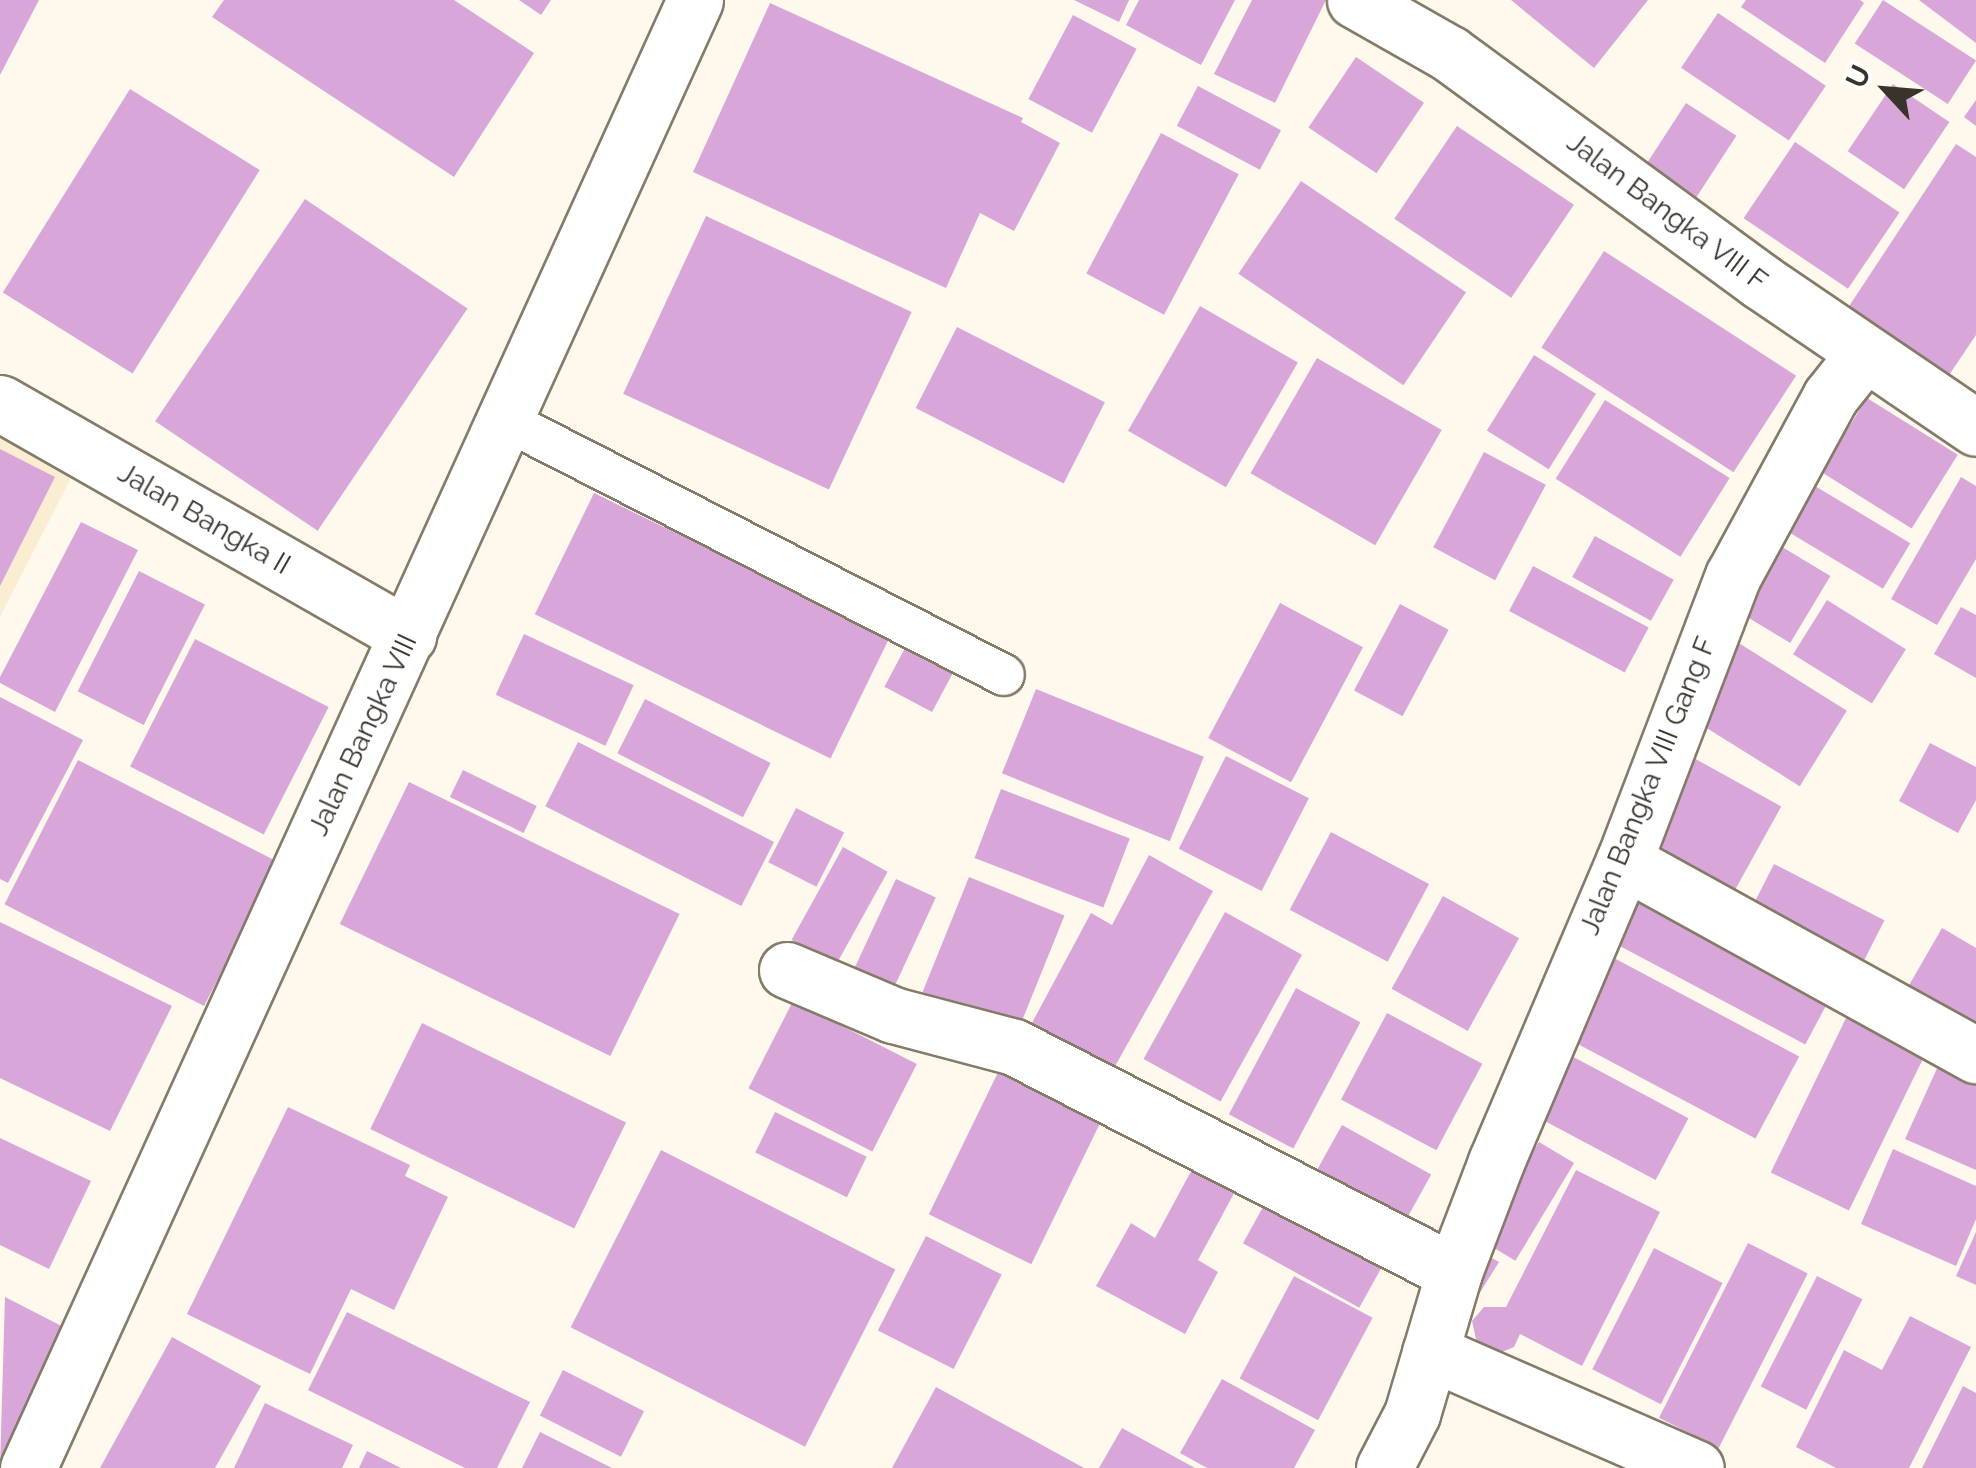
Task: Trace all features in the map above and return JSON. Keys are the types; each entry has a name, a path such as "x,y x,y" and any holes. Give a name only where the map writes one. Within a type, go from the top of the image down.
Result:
{"street":[{"name":"Jalan Bangka VIII","path":"28,1468 694,0"},
{"name":"Jalan Bangka VIII F","path":"1356,0 1450,54 1976,428"},
{"name":"Jalan Bangka VIII Gang F","path":"1384,1468 1412,1414 1454,1272 1568,981 1624,861 1733,576 1830,398 1865,352"},
{"name":"Jalan Bangka II","path":"0,403 408,636"},
{"path":"1624,861 1976,1054"},
{"path":"788,970 893,1015 1014,1047 1454,1272"},
{"path":"1430,1352 1696,1468"}],"lane":[{"path":"505,420 1004,675"}],"shaded area":[{"path":"0,435 74,472 0,617"}],"building":[{"path":"0,0 39,0 0,75"},
{"path":"224,0 454,0 534,53 454,177 212,17"},
{"path":"519,0 551,0 541,15"},
{"path":"1074,0 1129,0 1119,22"},
{"path":"1139,0 1235,0 1201,65 1126,25"},
{"path":"1252,0 1326,0 1275,103 1214,74"},
{"path":"1511,0 1648,0 1594,68"},
{"path":"1746,0 1864,3 1825,63 1741,7"},
{"path":"1883,0 1976,60 1948,104 1855,44"},
{"path":"1919,0 1976,0 1976,43"},
{"path":"770,3 1023,118 1021,122 1060,143 1014,231 980,213 946,288 693,172"},
{"path":"1718,13 1826,86 1789,140 1681,68"},
{"path":"1073,15 1137,49 1092,133 1028,99"},
{"path":"1356,57 1424,103 1376,173 1308,127"},
{"path":"1893,84 1949,122 1904,189 1848,151"},
{"path":"1198,86 1281,130 1260,170 1177,126"},
{"path":"130,89 260,170 133,374 3,293"},
{"path":"1976,100 1976,126 1964,117"},
{"path":"1686,103 1736,136 1691,206 1640,173"},
{"path":"1457,126 1574,205 1511,298 1394,219"},
{"path":"1161,133 1239,174 1164,315 1086,273"},
{"path":"1795,142 1899,212 1848,289 1744,218"},
{"path":"1956,144 1976,157 1976,335 1941,387 1840,320"},
{"path":"1301,181 1466,292 1403,385 1238,274"},
{"path":"305,199 467,309 318,531 155,421"},
{"path":"706,216 912,312 829,490 623,394"},
{"path":"1604,251 1796,376 1733,472 1541,347"},
{"path":"1200,306 1298,362 1226,487 1128,431"},
{"path":"957,327 1105,402 1064,483 916,408"},
{"path":"1534,355 1596,394 1549,469 1487,430"},
{"path":"1317,358 1442,430 1375,545 1250,473"},
{"path":"1867,398 1958,455 1912,528 1821,472"},
{"path":"1605,400 1730,478 1680,557 1556,479"},
{"path":"0,449 55,477 0,586"},
{"path":"1484,452 1546,485 1495,580 1433,547"},
{"path":"1961,477 1976,486 1976,559 1937,625 1891,599"},
{"path":"1810,483 1910,543 1883,589 1783,528"},
{"path":"594,493 890,637 831,759 535,614"},
{"path":"81,522 138,550 55,712 0,683 0,677"},
{"path":"1595,536 1674,580 1651,621 1572,577"},
{"path":"1767,538 1830,576 1790,643 1727,605"},
{"path":"1533,566 1649,628 1625,673 1509,611"},
{"path":"139,571 205,605 144,725 78,691"},
{"path":"1827,600 1906,649 1872,704 1793,654"},
{"path":"1280,603 1363,647 1291,782 1208,738"},
{"path":"1400,604 1449,630 1403,716 1354,691"},
{"path":"1961,607 1976,615 1976,678 1934,654"},
{"path":"914,631 962,656 932,712 884,687"},
{"path":"524,634 634,685 605,746 496,695"},
{"path":"1729,637 1847,711 1800,786 1682,712"},
{"path":"195,639 329,707 264,835 130,766"},
{"path":"1036,689 1204,757 1170,841 1002,773"},
{"path":"0,697 83,740 8,883 0,879"},
{"path":"645,699 771,763 743,817 617,753"},
{"path":"578,742 774,842 741,906 545,806"},
{"path":"1930,743 1976,767 1976,800 1958,833 1899,801"},
{"path":"1226,756 1309,798 1262,891 1179,849"},
{"path":"1692,757 1781,806 1723,911 1634,862"},
{"path":"78,760 278,862 204,1006 4,904"},
{"path":"463,770 537,806 524,833 450,797"},
{"path":"409,782 680,914 610,1056 340,924"},
{"path":"1001,789 1130,838 1103,908 974,858"},
{"path":"796,808 844,833 816,887 768,862"},
{"path":"1331,832 1429,884 1388,962 1290,910"},
{"path":"843,847 888,872 836,964 792,940"},
{"path":"1149,855 1213,891 1109,1077 1026,1034 1091,913 1112,925"},
{"path":"1774,864 1884,920 1856,976 1745,920"},
{"path":"969,877 1064,916 1018,1031 923,992"},
{"path":"1639,878 1838,984 1805,1045 1607,939"},
{"path":"896,879 936,898 888,1000 848,981"},
{"path":"1443,896 1519,938 1468,1031 1392,989"},
{"path":"1225,912 1302,955 1221,1102 1144,1059"},
{"path":"0,922 172,1006 110,1131 0,1078"},
{"path":"1942,928 1976,948 1976,1035 1904,994"},
{"path":"1597,949 1799,1057 1756,1139 1553,1031"},
{"path":"1296,988 1360,1022 1293,1149 1229,1114"},
{"path":"793,1001 917,1064 872,1151 749,1088"},
{"path":"1387,1013 1482,1064 1436,1150 1341,1100"},
{"path":"1847,1016 1925,1054 1849,1211 1771,1172"},
{"path":"422,1023 626,1123 574,1229 370,1129"},
{"path":"1564,1052 1688,1118 1656,1180 1531,1114"},
{"path":"1006,1056 1108,1106 1031,1264 929,1214"},
{"path":"1939,1064 1976,1080 1976,1170 1905,1139"},
{"path":"288,1107 410,1165 405,1176 448,1197 394,1310 351,1289 310,1374 187,1314"},
{"path":"775,1112 867,1157 847,1197 755,1152"},
{"path":"1342,1125 1431,1174 1396,1238 1307,1189"},
{"path":"0,1138 91,1181 49,1269 0,1245"},
{"path":"1539,1142 1574,1163 1515,1261 1480,1240"},
{"path":"1203,1149 1245,1173 1198,1260 1218,1272 1185,1334 1096,1286 1131,1223 1155,1238"},
{"path":"1893,1149 1976,1186 1976,1219 1956,1266 1861,1224"},
{"path":"661,1150 895,1269 805,1447 571,1327"},
{"path":"1576,1170 1660,1212 1582,1366 1520,1334 1514,1347 1497,1354 1478,1348 1472,1321 1484,1307 1506,1307"},
{"path":"1273,1189 1389,1253 1359,1308 1243,1243"},
{"path":"1976,1232 1976,1285 1956,1276"},
{"path":"926,1236 1002,1275 954,1369 878,1330"},
{"path":"1748,1243 1808,1273 1719,1448 1659,1418"},
{"path":"1654,1248 1723,1283 1661,1404 1592,1369"},
{"path":"1483,1253 1499,1262 1471,1307"},
{"path":"1294,1276 1373,1318 1318,1420 1240,1378"},
{"path":"1817,1276 1862,1299 1806,1410 1761,1386"},
{"path":"5,1297 85,1338 20,1468 0,1468"},
{"path":"347,1312 530,1402 497,1468 465,1468 308,1390"},
{"path":"1910,1316 1971,1347 1909,1468 1836,1468 1796,1447 1844,1350 1882,1370"},
{"path":"172,1337 261,1386 215,1468 100,1468"},
{"path":"563,1370 644,1411 621,1457 540,1415"},
{"path":"1222,1379 1315,1430 1294,1468 1207,1468 1180,1453"},
{"path":"1963,1386 1976,1393 1976,1468 1922,1468"},
{"path":"936,1387 1084,1468 892,1468"},
{"path":"265,1403 353,1445 342,1468 234,1468"},
{"path":"1122,1428 1195,1468 1099,1468"},
{"path":"540,1432 612,1468 522,1468"},
{"path":"367,1451 401,1468 359,1468"}]}
